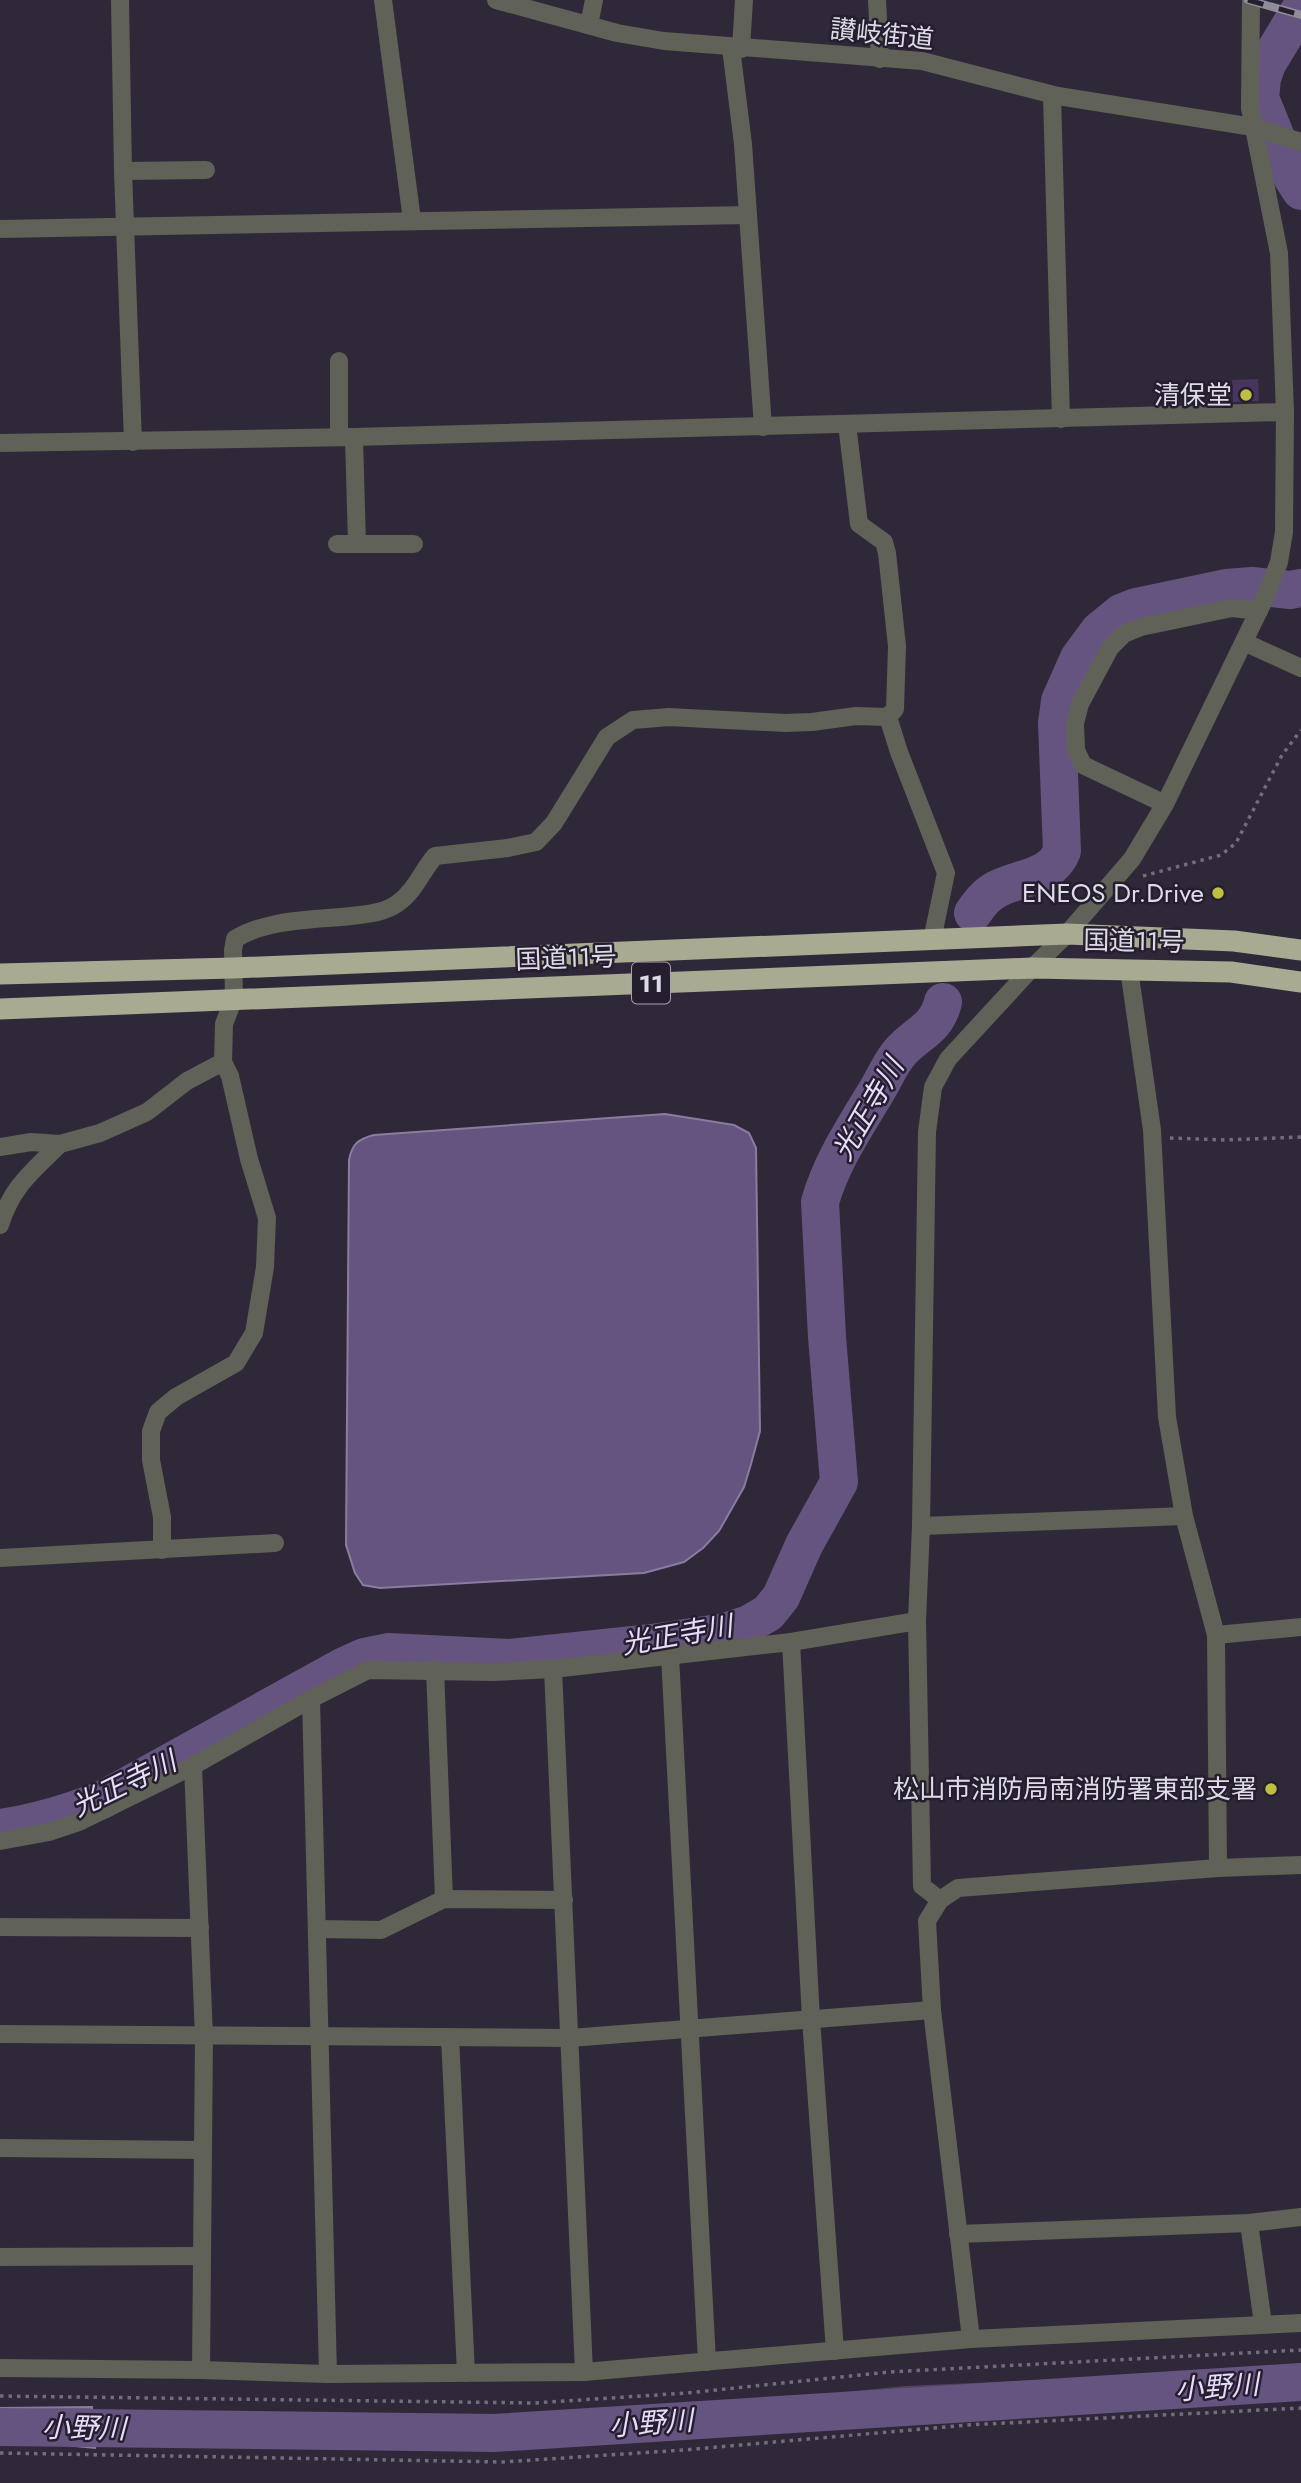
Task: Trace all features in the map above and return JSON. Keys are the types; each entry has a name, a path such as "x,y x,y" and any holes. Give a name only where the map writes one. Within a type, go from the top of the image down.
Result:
{"highway":[{"name":"国道11号","path":"0,974 233,968 1067,934 1234,941 1301,950"},
{"name":"国道11号","path":"0,1009 1032,968 1231,972 1301,982"}],"street":[{"path":"120,0 124,225 133,442"},
{"path":"383,0 412,220"},
{"name":"讃岐街道","path":"496,0 589,25 664,41 922,61 1052,94 1253,127 1301,142"},
{"path":"589,25 594,0"},
{"path":"744,0 736,48 763,427"},
{"path":"877,0 880,59"},
{"path":"940,1899 922,1886 917,1621 927,1132 933,1087 948,1059 1067,934 1132,859 1165,804 1274,580 1293,524 1284,412 1279,253 1250,108 1251,0"},
{"path":"1052,94 1062,419"},
{"path":"123,171 206,170"},
{"path":"0,229 748,215"},
{"path":"338,361 357,544"},
{"path":"0,443 763,427 1284,412"},
{"path":"847,424 859,524 884,542 887,553 897,646 895,709 888,717"},
{"path":"337,544 414,544"},
{"path":"1165,804 1083,765 1076,750 1075,723 1080,704 1110,648 1124,634 1140,627 1262,604"},
{"path":"1244,642 1301,668"},
{"path":"162,1549 162,1517 151,1460 151,1431 154,1422 158,1412 176,1397 236,1363 254,1333 265,1267 267,1218 246,1147 230,1076 223,1062 224,1024 234,998 235,939 246,932 271,926 378,912 399,902 410,892 435,856 536,842 554,823 607,737 633,720 669,717 785,723 856,716 888,717"},
{"path":"888,717 946,873 932,940"},
{"path":"1129,969 1152,1130 1167,1417 1184,1516 1216,1635 1217,1868"},
{"path":"0,1147 31,1142 60,1144 100,1133 147,1112 187,1081 223,1062"},
{"path":"0,1225 6,1206 18,1185 60,1144"},
{"path":"921,1526 1184,1516"},
{"path":"0,1558 275,1543"},
{"path":"0,1841 49,1832 79,1822 193,1766 368,1670 493,1672 553,1669 791,1642 917,1621"},
{"path":"1216,1635 1301,1627"},
{"path":"791,1642 811,2019 835,2351"},
{"path":"670,1656 707,2362"},
{"path":"435,1669 444,1899"},
{"path":"553,1669 584,2372"},
{"path":"311,1699 328,2374"},
{"path":"193,1766 204,2037 201,2370"},
{"path":"971,2339 932,2010 927,1921 940,1899 958,1888 1217,1868 1301,1865"},
{"path":"317,1929 381,1930 444,1899 564,1900"},
{"path":"0,1927 200,1928"},
{"path":"0,2034 570,2038 932,2010"},
{"path":"450,2037 466,2373"},
{"path":"0,2148 203,2150"},
{"path":"958,2234 1248,2224 1301,2217"},
{"path":"1248,2224 1263,2324"},
{"path":"0,2257 202,2256"},
{"path":"0,2368 328,2374 584,2372 971,2339 1301,2323"}],"path":[{"path":"1120,872 1145,877 1222,855 1236,843 1282,755 1301,730"},
{"path":"1152,1130 1173,1139 1301,1137"},
{"path":"0,2453 503,2462 684,2450 967,2425 1301,2408"}],"shaded area":[{"path":"1301,2365 1301,2395 940,2411 721,2433 605,2441 417,2445 94,2442 93,2414 483,2417 740,2403 904,2386 1196,2373"}],"water":[{"path":"665,1114 734,1125 749,1133 756,1148 760,1431 744,1487 719,1531 703,1548 684,1562 644,1573 380,1588 363,1585 355,1573 346,1545 349,1160 354,1146 360,1140 374,1135"},
{"path":"92,2407 95,2448 0,2439 0,2408"}],"building":[{"name":"清保堂","path":"1258,379 1259,401 1233,402 1232,380"}],"waterway":[{"name":"光正寺川","path":"1301,8 1267,64 1260,98 1292,177 1301,191"},
{"name":"光正寺川","path":"973,913 997,889 1051,867 1062,851 1057,723 1060,701 1079,658 1099,631 1121,613 1136,607 1226,588 1301,588"},
{"name":"光正寺川","path":"0,1828 52,1817 102,1800 364,1657 388,1652 510,1658 652,1643 725,1632 749,1624 768,1613 781,1597 804,1545 839,1482 827,1337 820,1202 838,1157 892,1063 902,1050 931,1024 943,1002"},
{"name":"小野川","path":"0,2427 494,2433 1301,2382"}],"railway":[{"path":"1248,0 1301,15"}],"place":[{"name":"清保堂","path":"1246,395"},
{"name":"ENEOS Dr.Drive","path":"1218,893"},
{"name":"松山市消防局南消防署東部支署","path":"1271,1789"}]}
